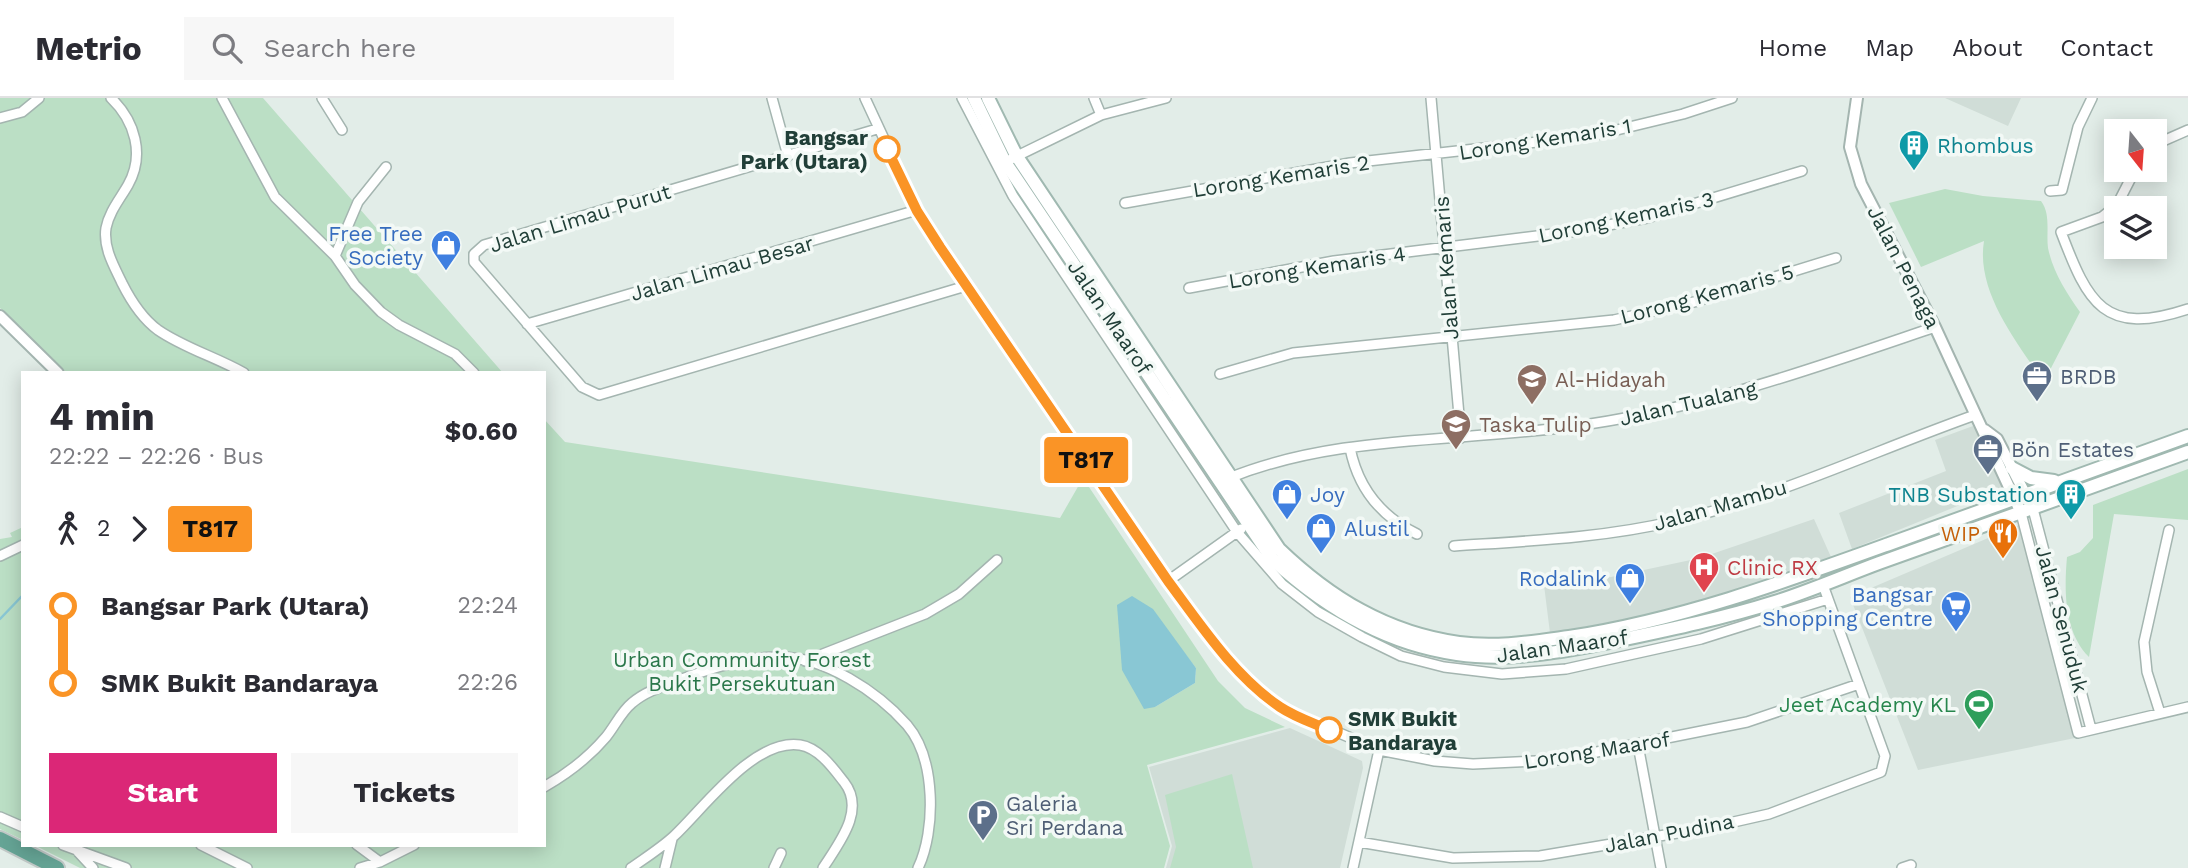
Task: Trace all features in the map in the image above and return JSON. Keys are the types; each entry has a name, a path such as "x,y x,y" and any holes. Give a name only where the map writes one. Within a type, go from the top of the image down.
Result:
{"main road":[{"name":"Jalan Maarof","path":"974,98 1011,158 1226,480 1248,525 1272,559 1296,581 1349,618 1434,651 1460,655 1525,656 1596,645 1685,626 1776,602 2188,452"},
{"name":"Jalan Maarof","path":"988,98 1011,158"},
{"name":"Jalan Maarof","path":"1248,525 1304,573 1365,614 1436,639 1505,645 1602,632 1674,616 1785,582 2188,436"},
{"path":"2012,468 2039,481 2066,480"},
{"path":"0,839 57,868"}],"street":[{"path":"0,118 22,111 39,98"},
{"path":"111,98 130,122 136,142 136,162 130,182 110,214 106,237 108,253 126,292 156,329 240,371"},
{"path":"222,98 275,197 335,256 355,285 381,312 399,325 455,355 472,371"},
{"path":"322,98 342,130"},
{"path":"772,98 788,156"},
{"name":"Lorong Maarof","path":"865,98 917,211 967,286 1168,581 1208,634 1250,681 1273,701 1308,721 1379,750 1435,761 1511,764 1557,760 1747,722 1859,684"},
{"name":"Jalan Maarof","path":"962,98 1013,196 1248,525 1282,584 1318,611 1362,637 1401,656 1444,667 1502,674 1566,669 1701,639 1828,598"},
{"path":"1094,98 1101,115"},
{"path":"1011,158 1101,115 1166,98"},
{"name":"Jalan Kemaris","path":"1431,98 1461,438"},
{"name":"Lorong Kemaris 1","path":"1438,155 1592,136 1683,114 1732,98"},
{"name":"Jalan Penaga","path":"1857,98 1850,147 1861,184 1935,327 1975,415 1985,430 1997,439 2012,468 2020,497"},
{"path":"2050,191 2062,190 2078,127 2092,98"},
{"name":"Jalan Limau Purut","path":"877,129 484,245 474,254 478,269 582,387 599,395 967,286"},
{"path":"2167,139 2188,130"},
{"name":"Lorong Kemaris 2","path":"1125,203 1350,163 1438,155"},
{"path":"335,256 358,202 386,167"},
{"name":"Lorong Kemaris 3","path":"1446,248 1570,232 1647,218 1802,171"},
{"path":"2129,182 2117,205 2102,217 2061,233 2079,280 2096,305 2131,320 2188,309"},
{"name":"Jalan Limau Besar","path":"527,324 917,211"},
{"name":"Lorong Kemaris 4","path":"1189,288 1334,261 1446,248"},
{"name":"Lorong Kemaris 5","path":"1220,374 1293,353 1614,320 1694,302 1836,258"},
{"path":"0,316 56,371"},
{"name":"Jalan Tualang","path":"1226,480 1282,460 1350,448 1568,427 1658,413 1756,388 1935,327"},
{"name":"Jalan Mambu","path":"1454,546 1566,538 1674,521 1775,491 1975,415"},
{"name":"Jalan Penaga","path":"1985,430 1987,444 2020,497"},
{"path":"1350,448 1356,473 1368,495 1395,522 1417,534"},
{"path":"2020,497 2027,511"},
{"name":"Jalan Senuduk","path":"2027,511 2066,628 2091,729 2078,733 2027,511"},
{"path":"1168,581 1248,525"},
{"path":"2160,713 2147,672 2144,642 2169,530"},
{"path":"0,556 21,546"},
{"path":"805,661 925,614 959,594 997,560"},
{"path":"1823,584 1859,684"},
{"path":"2053,631 2066,628"},
{"path":"546,786 565,775 590,753 629,704 650,691 753,658 781,656 805,661 850,680 893,711 909,728 922,759 932,817 926,850 918,868"},
{"name":"Jalan Pudina","path":"1363,842 1452,858 1540,856 1656,837 1769,814 1881,772 1885,756 1859,684"},
{"path":"2091,729 2188,707"},
{"path":"631,868 672,839 752,761 782,745 803,745 828,761 851,791 852,810 847,830 823,868"},
{"path":"1638,745 1661,868"},
{"path":"1353,868 1363,842 1379,750"},
{"path":"0,817 21,826"},
{"path":"665,868 672,839"},
{"path":"67,847 126,868"},
{"path":"205,847 247,868"},
{"path":"360,847 380,862"},
{"path":"360,868 380,862 410,847"},
{"path":"78,852 93,868"},
{"path":"774,868 781,853"}],"shaded area":[{"path":"1945,98 2021,98 2008,126"},
{"path":"1973,426 2004,487 1852,549 1839,513 1946,471 1935,440"},
{"path":"1814,519 1831,557 1717,597 1634,618 1550,633 1544,585 1611,577 1700,558"},
{"path":"2028,521 2085,736 1918,770 1850,597"},
{"path":"1290,728 1362,761 1363,768 1340,868 1166,868 1172,846 1149,767"}],"green space":[{"path":"0,98 263,98 501,371 65,371 0,308"},
{"path":"1945,189 1983,196 2041,201 2044,206 2050,257 2061,282 2080,312 2050,370 2038,374 1999,312 1986,277 1984,241 1921,267 1889,203"},
{"name":"Urban Community Forest Bukit Persekutuan","path":"546,421 565,442 1060,518 1083,478 1218,681 1245,708 1285,727 1147,765 1170,846 1164,868 80,868 38,847 546,847","holes":["1175,641 1196,668 1195,683 1155,707"]},
{"path":"2188,469 2188,520 2114,514 2089,657 2081,647 2070,623 2066,583 2067,557 2080,552 2093,538 2093,505"},
{"path":"21,528 21,839 0,829 0,539 12,537 10,533"},
{"path":"1232,774 1253,868 1170,868 1176,847 1165,795"}],"water":[{"path":"1132,596 1153,609 1196,668 1195,683 1155,707 1144,709 1122,670 1117,605"}],"waterway":[{"path":"0,619 21,597"}],"bus line":[{"name":"T817","path":"887,149 917,211 940,247 1168,581 1208,634 1250,681 1281,708 1329,730"}],"place":[{"name":"Bangsar Park (Utara)","path":"887,149"},
{"name":"Rhombus","path":"1914,172"},
{"name":"Free Tree Society","path":"446,272"},
{"name":"BRDB","path":"2037,403"},
{"name":"Al-Hidayah","path":"1532,406"},
{"name":"Taska Tulip","path":"1456,451"},
{"name":"Bön Estates","path":"1988,476"},
{"name":"Joy","path":"1287,521"},
{"name":"TNB Substation","path":"2071,521"},
{"name":"Alustil","path":"1321,555"},
{"name":"WIP","path":"2003,560"},
{"name":"Clinic RX","path":"1704,594"},
{"name":"Rodalink","path":"1630,605"},
{"name":"Bangsar Shopping Centre","path":"1956,633"},
{"name":"SMK Bukit Bandaraya","path":"1329,730"},
{"name":"Jeet Academy KL","path":"1979,731"},
{"name":"Galeria Sri Perdana","path":"983,842"}]}
